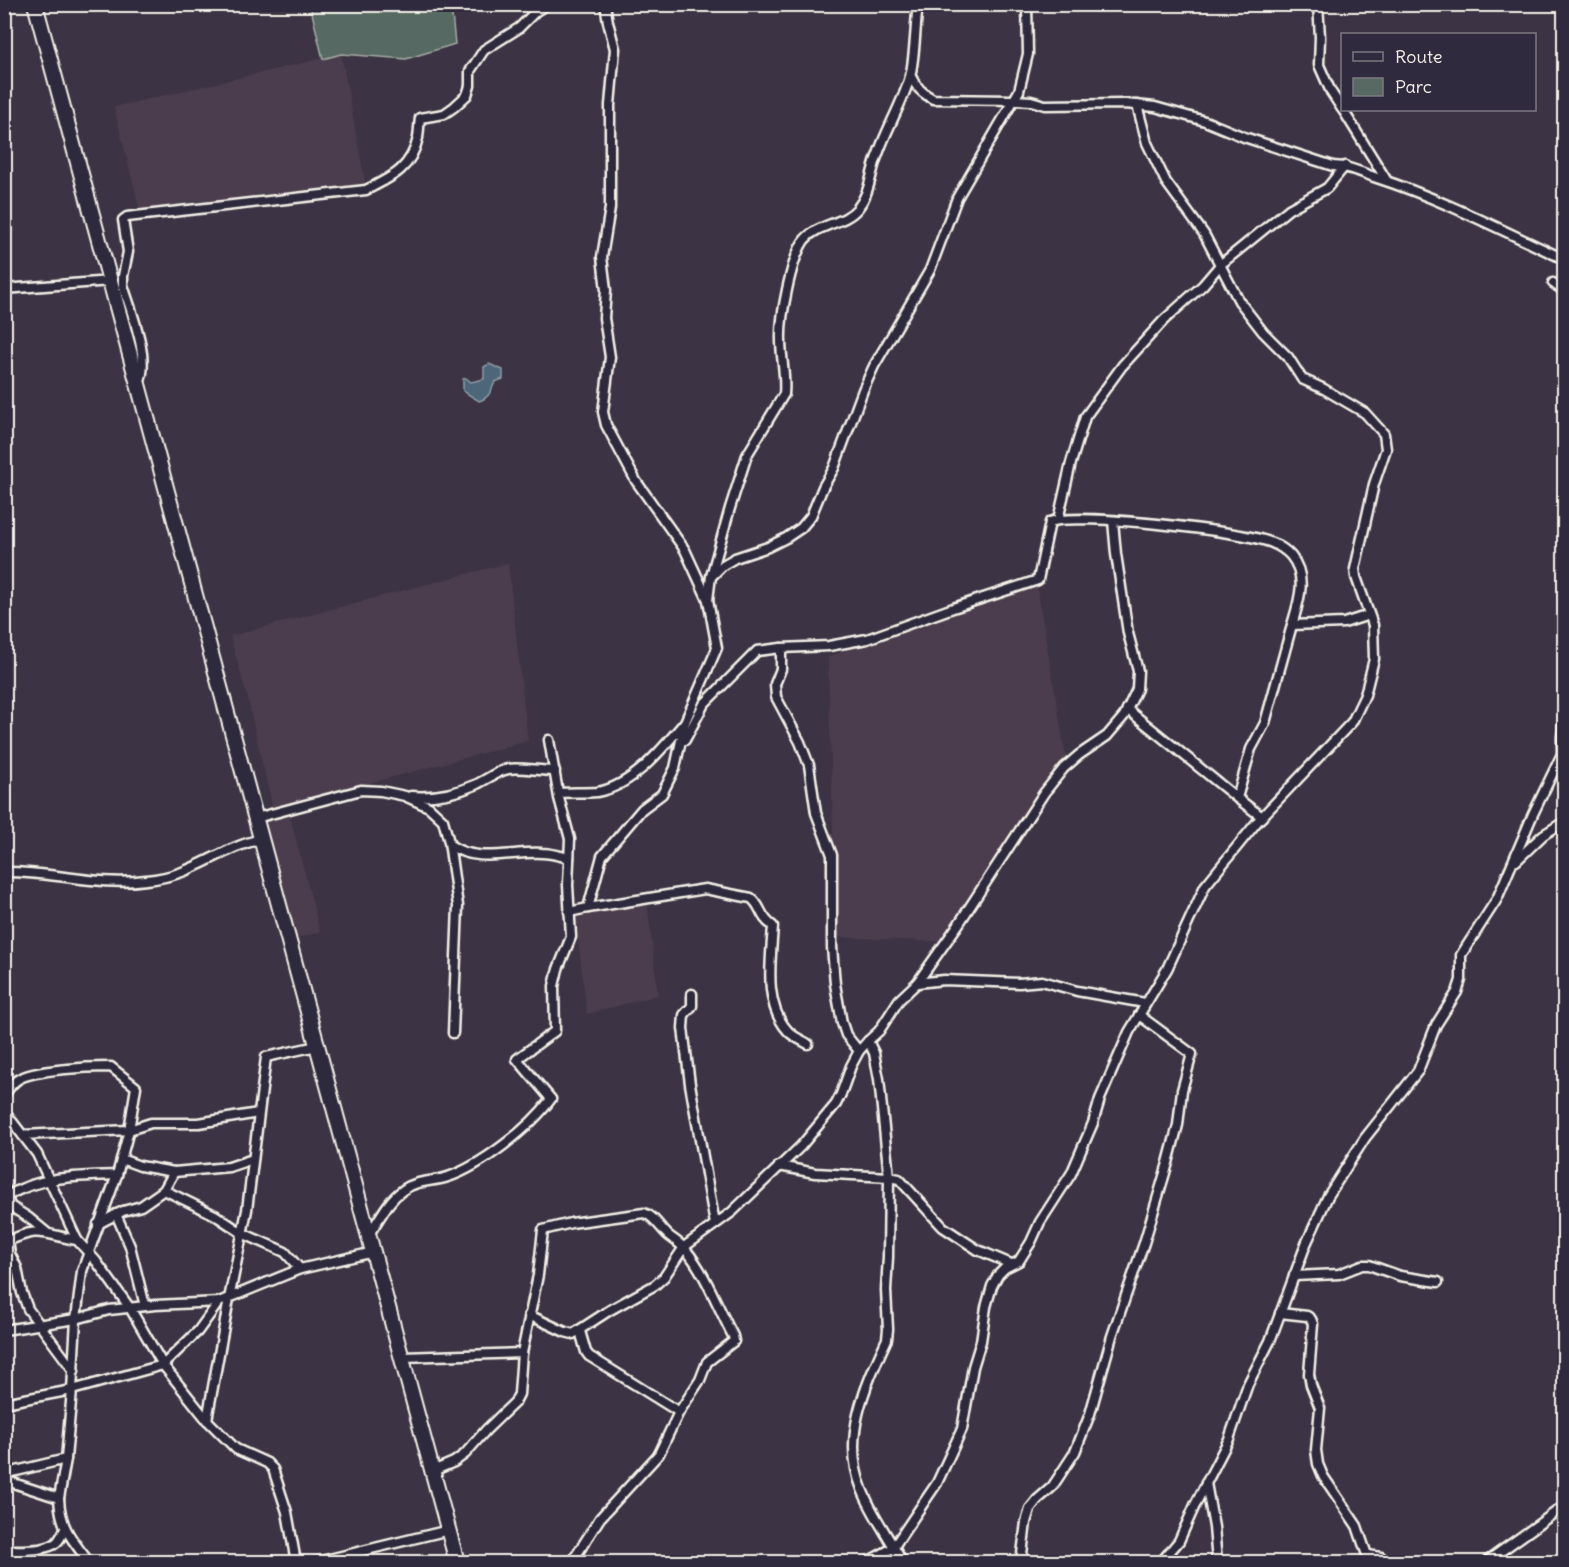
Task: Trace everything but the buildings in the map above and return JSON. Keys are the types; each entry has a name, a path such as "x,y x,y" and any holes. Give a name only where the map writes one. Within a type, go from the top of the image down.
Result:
{"main road":[{"path":"35,4 458,1563"}],"street":[{"path":"139,383 143,375 141,348 123,285 128,252 123,220 127,217 366,190 392,178 406,165 418,139 420,118 444,114 454,107 467,95 470,86 470,70 484,50 519,28 536,11 548,4"},
{"path":"588,908 602,856 642,808 662,794 675,768 685,722 717,648 708,600 686,550 636,482 606,425 603,412 610,357 604,318 606,290 602,257 610,208 610,105 615,49 605,4"},
{"path":"708,600 711,576 747,455 784,394 781,335 786,289 802,243 810,234 834,224 855,211 868,192 877,155 900,104 910,75 918,4"},
{"path":"711,576 735,558 768,547 786,538 801,528 811,516 834,468 874,366 930,270 957,198 1014,100 1024,75 1028,54 1026,4"},
{"path":"1318,4 1319,65 1331,92 1341,106"},
{"path":"910,75 914,85 933,99 1014,100 1045,105 1137,105 1155,107 1205,121 1244,137 1333,166 1345,166 1387,181 1459,210 1564,260"},
{"path":"867,1563 893,1548 938,1483 962,1429 986,1307 998,1275 1011,1264 1019,1261 1040,1222 1071,1174 1111,1073 1139,1014 1167,969 1205,886 1262,817 1352,722 1365,695 1374,659 1373,625 1355,568 1374,484 1386,449 1384,434 1365,413 1302,379 1288,357 1263,332 1239,301 1204,234 1166,182 1147,143 1137,105"},
{"path":"1344,111 1387,181"},
{"path":"1058,520 1071,463 1085,417 1122,366 1164,320 1203,285 1220,265 1288,209 1327,188 1345,166"},
{"path":"4,289 111,281"},
{"path":"1553,283 1564,291"},
{"path":"680,749 704,704 757,651 829,646 867,639 1038,580 1050,522 1058,520 1155,523 1272,542 1290,555 1301,573 1300,594 1265,723 1251,749 1238,798"},
{"path":"529,1315 573,1334 655,1285 664,1277 684,1247 732,1212 801,1146 836,1104 859,1051 879,1031 958,925 1044,793 1064,768 1079,754 1107,736 1127,710 1137,689 1138,672 1128,633 1113,521"},
{"path":"1292,625 1344,622 1369,615"},
{"path":"781,648 781,669 775,684 776,697 800,742 808,765 816,813 832,855 832,947 835,984 846,1035 859,1051"},
{"path":"1127,710 1262,817"},
{"path":"1161,1563 1179,1541 1228,1439 1248,1384 1270,1341 1316,1220 1328,1196 1365,1138 1418,1071 1436,1025 1457,992 1461,980 1461,955 1497,899 1533,814 1562,754 1564,716"},
{"path":"559,793 598,792 621,783 651,761 685,722"},
{"path":"369,1234 386,1206 404,1189 465,1171 483,1160 540,1114 550,1100 517,1059 555,1031 554,986 571,937 570,840 549,740"},
{"path":"256,818 361,790 431,798 473,786 511,768 555,771"},
{"path":"405,796 429,807 443,820 450,846 458,906 453,1033"},
{"path":"1511,867 1543,834 1564,822"},
{"path":"4,872 122,882 146,880 180,873 231,848 262,839"},
{"path":"450,846 463,853 484,855 542,853 569,858"},
{"path":"569,912 705,889 755,900 764,921 773,926 770,988 776,1008 789,1032 808,1044"},
{"path":"917,982 1042,981 1077,991 1145,1003"},
{"path":"692,994 692,1006 684,1015 683,1028 690,1084 715,1224"},
{"path":"1021,1563 1026,1522 1030,1509 1036,1500 1052,1487 1075,1452 1090,1414 1112,1336 1144,1243 1179,1125 1182,1090 1191,1054 1139,1014"},
{"path":"868,1041 874,1053 879,1079 889,1177 886,1290 888,1329 887,1339 855,1421 854,1468 862,1491 902,1563"},
{"path":"207,1420 242,1233 266,1057 317,1046"},
{"path":"4,1095 15,1081 23,1077 69,1068 111,1067 136,1087 129,1130 117,1175 82,1271 76,1319 66,1459 59,1498 65,1529 89,1563"},
{"path":"4,1111 38,1154 77,1240 89,1252 130,1308 162,1365 207,1420 236,1449 267,1463 273,1469 287,1512 296,1563"},
{"path":"23,1135 129,1130 151,1123 199,1123 258,1113"},
{"path":"121,1160 174,1172 229,1167 253,1159"},
{"path":"779,1166 815,1173 899,1179 943,1227 978,1250 1011,1264"},
{"path":"98,1224 116,1214 141,1206 164,1190 174,1172"},
{"path":"7,1196 23,1186 51,1180 117,1175"},
{"path":"4,1187 7,1208 29,1218 46,1232"},
{"path":"164,1190 215,1215 242,1233 285,1252 300,1269"},
{"path":"116,1214 130,1246 145,1306"},
{"path":"433,1471 454,1462 465,1454 515,1402 519,1394 522,1353 538,1275 543,1230 571,1223 649,1215 668,1235 684,1247 700,1269 734,1341 707,1362 694,1391 679,1412 659,1454 600,1518 572,1563"},
{"path":"74,1372 24,1302 19,1273 6,1242 29,1232 46,1232 77,1240"},
{"path":"4,1330 76,1319 109,1310 219,1302 300,1269 374,1252"},
{"path":"1294,1276 1339,1274 1362,1264 1400,1276 1438,1282"},
{"path":"4,1403 72,1390 162,1365 198,1331 219,1302"},
{"path":"1280,1313 1311,1318 1313,1324 1309,1374 1320,1408 1316,1450 1318,1464 1357,1526 1366,1559 1380,1557 1386,1563"},
{"path":"580,1331 589,1356 679,1412"},
{"path":"403,1357 522,1353"},
{"path":"4,1474 66,1459"},
{"path":"4,1480 59,1498"},
{"path":"1206,1482 1217,1563"},
{"path":"1486,1563 1564,1506"},
{"path":"4,1550 26,1550 53,1544 57,1542 65,1529"},
{"path":"317,1563 449,1530"}],"shaded area":[{"path":"341,54 366,187 140,211 114,107"},
{"path":"508,563 528,741 273,809 247,696 230,636"},
{"path":"1036,582 1066,757 941,942 836,937 828,657"},
{"path":"288,809 320,932 288,940 256,818"},
{"path":"647,900 658,995 587,1014 575,914"}],"green space":[{"path":"310,5 451,5 455,44 406,59 341,54 323,59"}],"water":[{"path":"489,364 503,370 503,379 495,382 487,396 479,401 463,391 463,379 466,378 471,382 484,379 484,367"}]}
